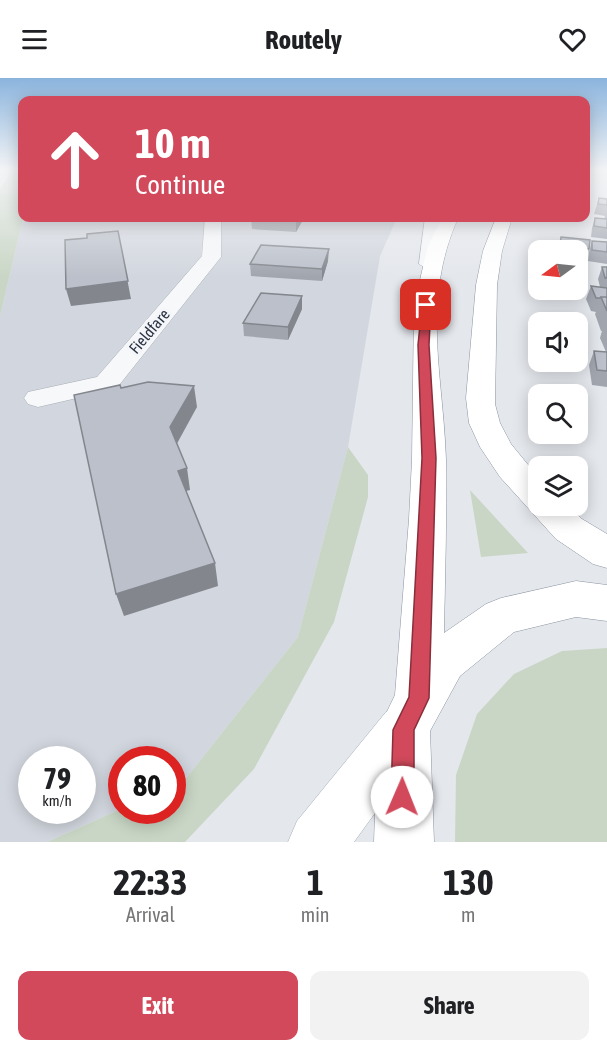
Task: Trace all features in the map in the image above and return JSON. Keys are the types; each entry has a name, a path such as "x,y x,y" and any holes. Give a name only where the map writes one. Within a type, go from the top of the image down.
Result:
{"main road":[{"path":"404,842 402,820 429,458 424,345 429,264 448,222"},
{"path":"502,222 496,234 486,279 481,411 492,439 528,487"},
{"path":"556,516 569,529 607,553"},
{"path":"318,842 411,714 443,661 501,618 576,599 607,603"}],"street":[{"name":"Fieldfare","path":"38,398 106,383 211,256 213,222"},
{"path":"429,264 432,222"}],"shaded area":[{"path":"22,222 395,222 380,256 348,447 298,637 186,778 186,746 108,746 108,815 96,820 96,746 18,746 18,824 87,824 47,842 0,842 0,316"}],"green space":[{"path":"0,206 18,206 18,222 22,222 0,316"},
{"path":"348,447 368,475 368,497 334,622 254,769 185,842 47,842 87,824 96,824 96,820 108,815 108,824 186,824 186,778 298,637"},
{"path":"470,490 528,553 481,557"},
{"path":"607,648 607,842 455,842 456,775 477,714 514,674 562,651"}],"building":[{"path":"595,218 607,219 607,228 594,226"},
{"path":"118,231 128,281 66,289 65,240 87,238 87,234"},
{"path":"561,237 590,240 589,249 588,240 561,240"},
{"path":"592,241 607,242 607,252 592,250"},
{"path":"261,245 329,249 322,269 250,264"},
{"path":"602,267 607,267 607,278 605,278"},
{"path":"591,286 607,288 607,297 596,298"},
{"path":"261,293 302,296 288,327 243,323"},
{"path":"601,297 607,297 607,311"},
{"path":"594,351 607,352 607,371 597,370"},
{"path":"148,382 194,386 170,427 187,468 178,471 215,563 116,594 74,395 120,385 121,388"}],"route":[{"path":"402,797 404,730 419,698 429,458 424,345 426,305"}]}
